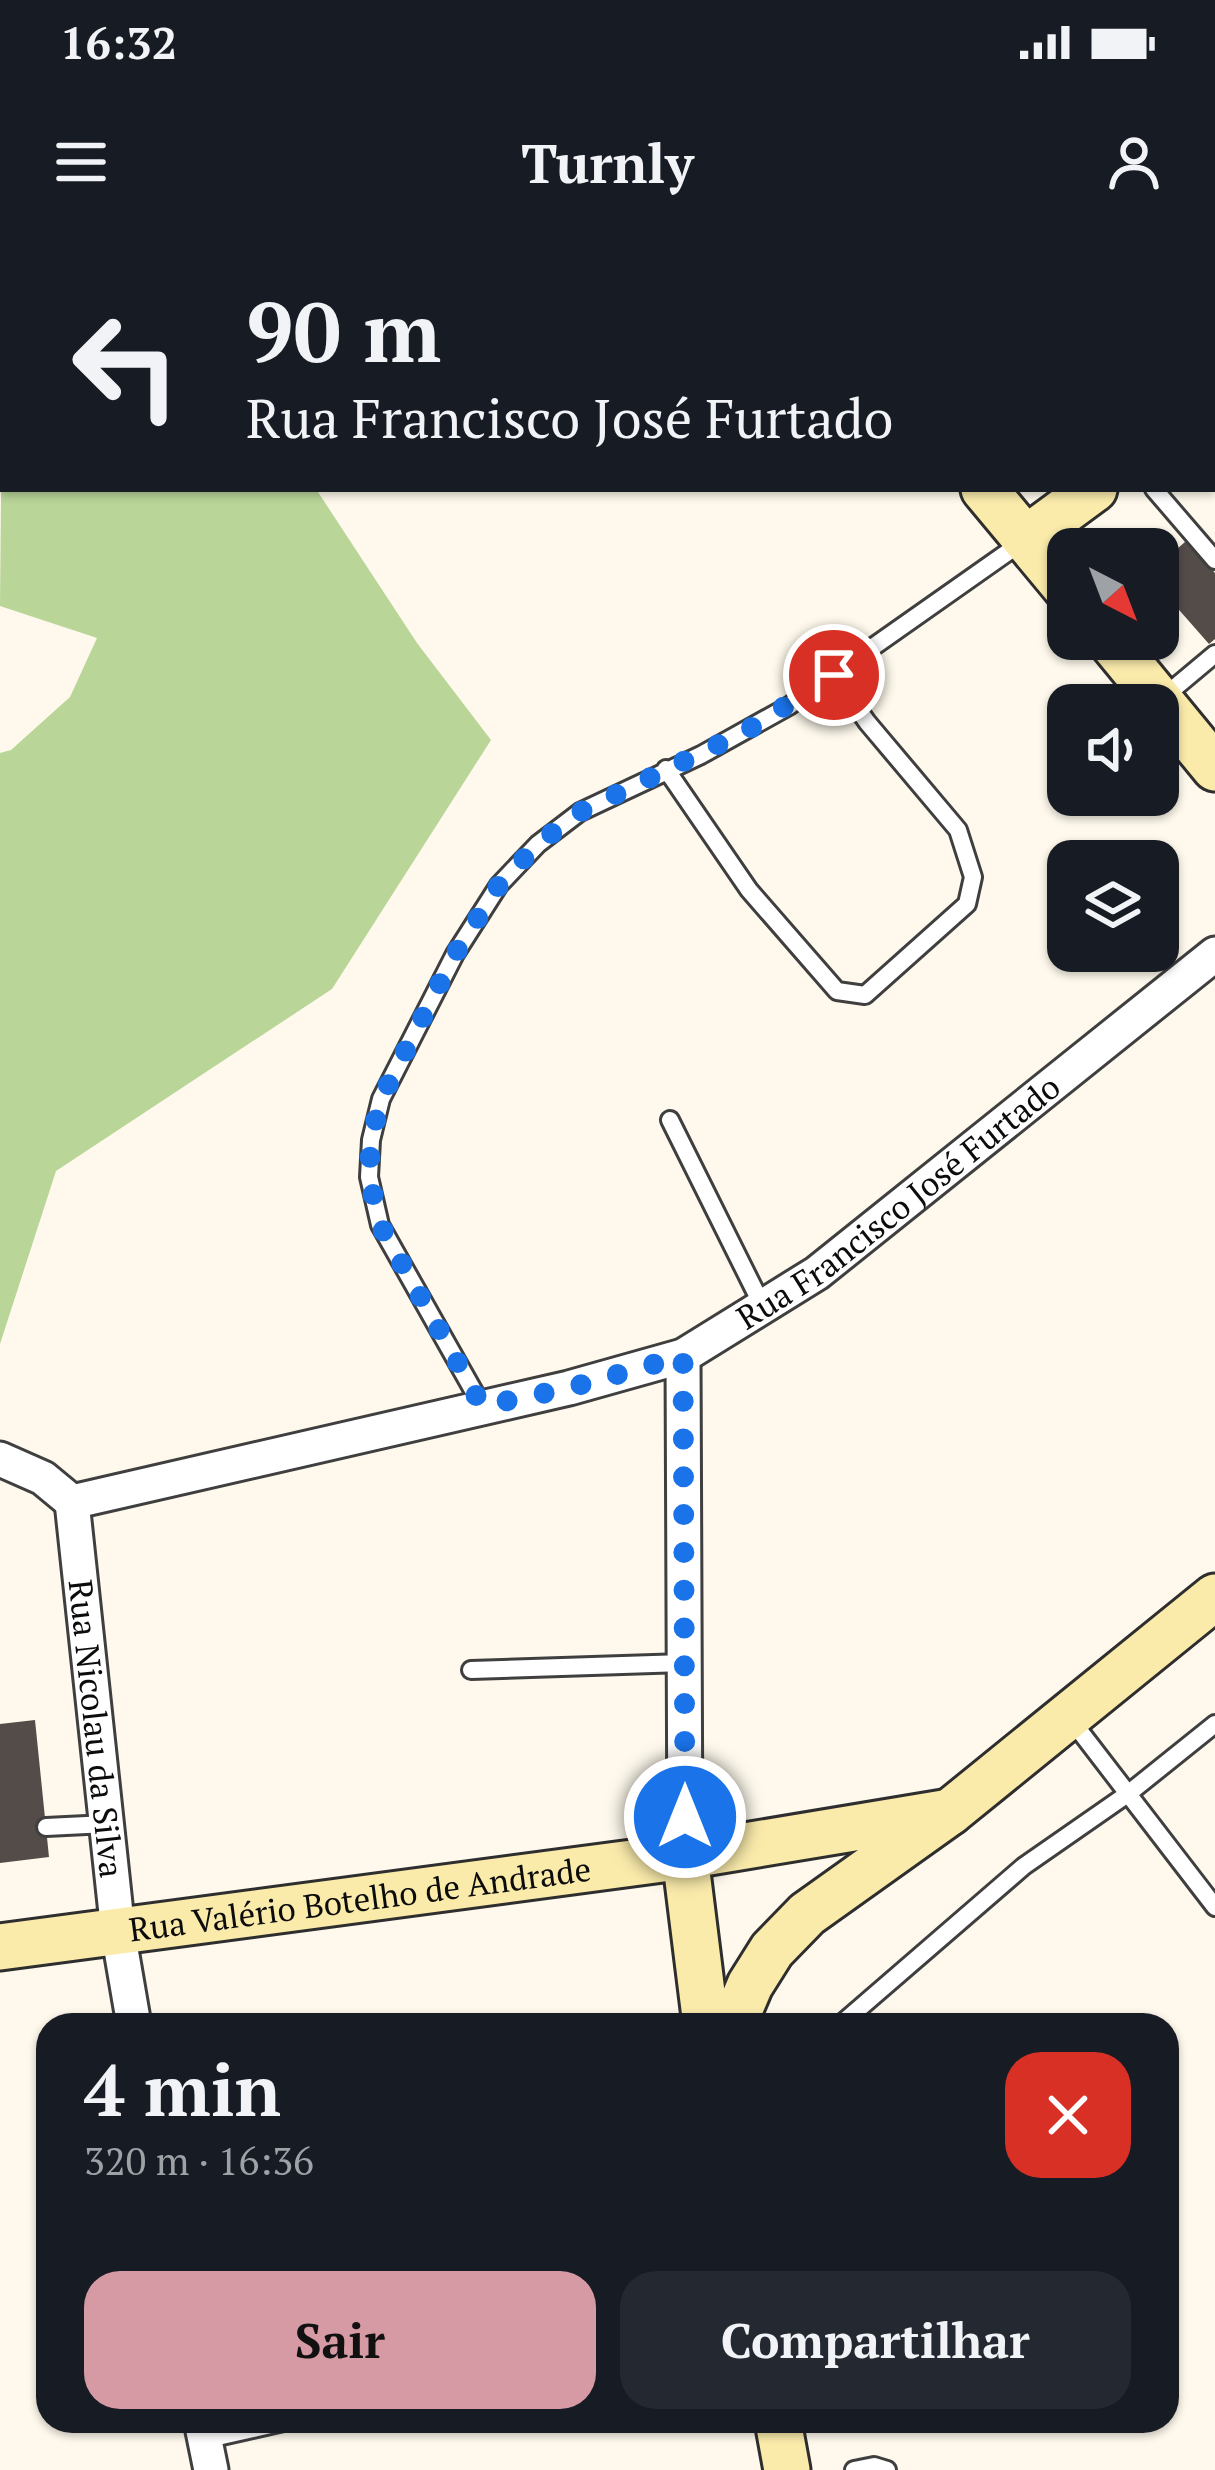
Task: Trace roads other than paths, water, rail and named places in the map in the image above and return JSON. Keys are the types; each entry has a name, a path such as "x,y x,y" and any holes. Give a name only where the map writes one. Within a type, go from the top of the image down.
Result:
{"main road":[{"path":"987,492 1047,564"},
{"path":"1026,539 1090,492"},
{"path":"1127,660 1147,684"},
{"path":"1179,723 1215,768"},
{"name":"Rua Valério Botelho de Andrade","path":"0,1947 685,1856 950,1811 1215,1597"},
{"path":"738,2013 772,1950 807,1914 950,1811"},
{"path":"685,1856 705,2013"},
{"path":"780,2433 788,2470"}],"street":[{"name":"Rua Francisco José Furtado","path":"72,1502 569,1388 683,1356 817,1273 1215,954"},
{"path":"683,1356 685,1856"},
{"path":"0,1459 43,1478 72,1502"},
{"name":"Rua Nicolau da Silva","path":"72,1502 118,1932 132,2013"}],"lane":[{"path":"1157,492 1215,560"},
{"path":"482,1406 380,1225 369,1177 371,1140 381,1099 455,954 499,885 538,844 580,812 746,731 1026,539"},
{"path":"1179,684 1215,654"},
{"path":"666,770 749,890 837,991 865,995 968,904 973,877 958,830 834,675"},
{"path":"670,1120 762,1305"},
{"path":"471,1670 684,1663"},
{"path":"1069,1716 1215,1907"},
{"path":"854,2013 1024,1866 1129,1793 1215,1724"},
{"path":"46,1827 107,1824"},
{"path":"205,2444 245,2433"},
{"path":"854,2470 874,2466 887,2470"}]}
